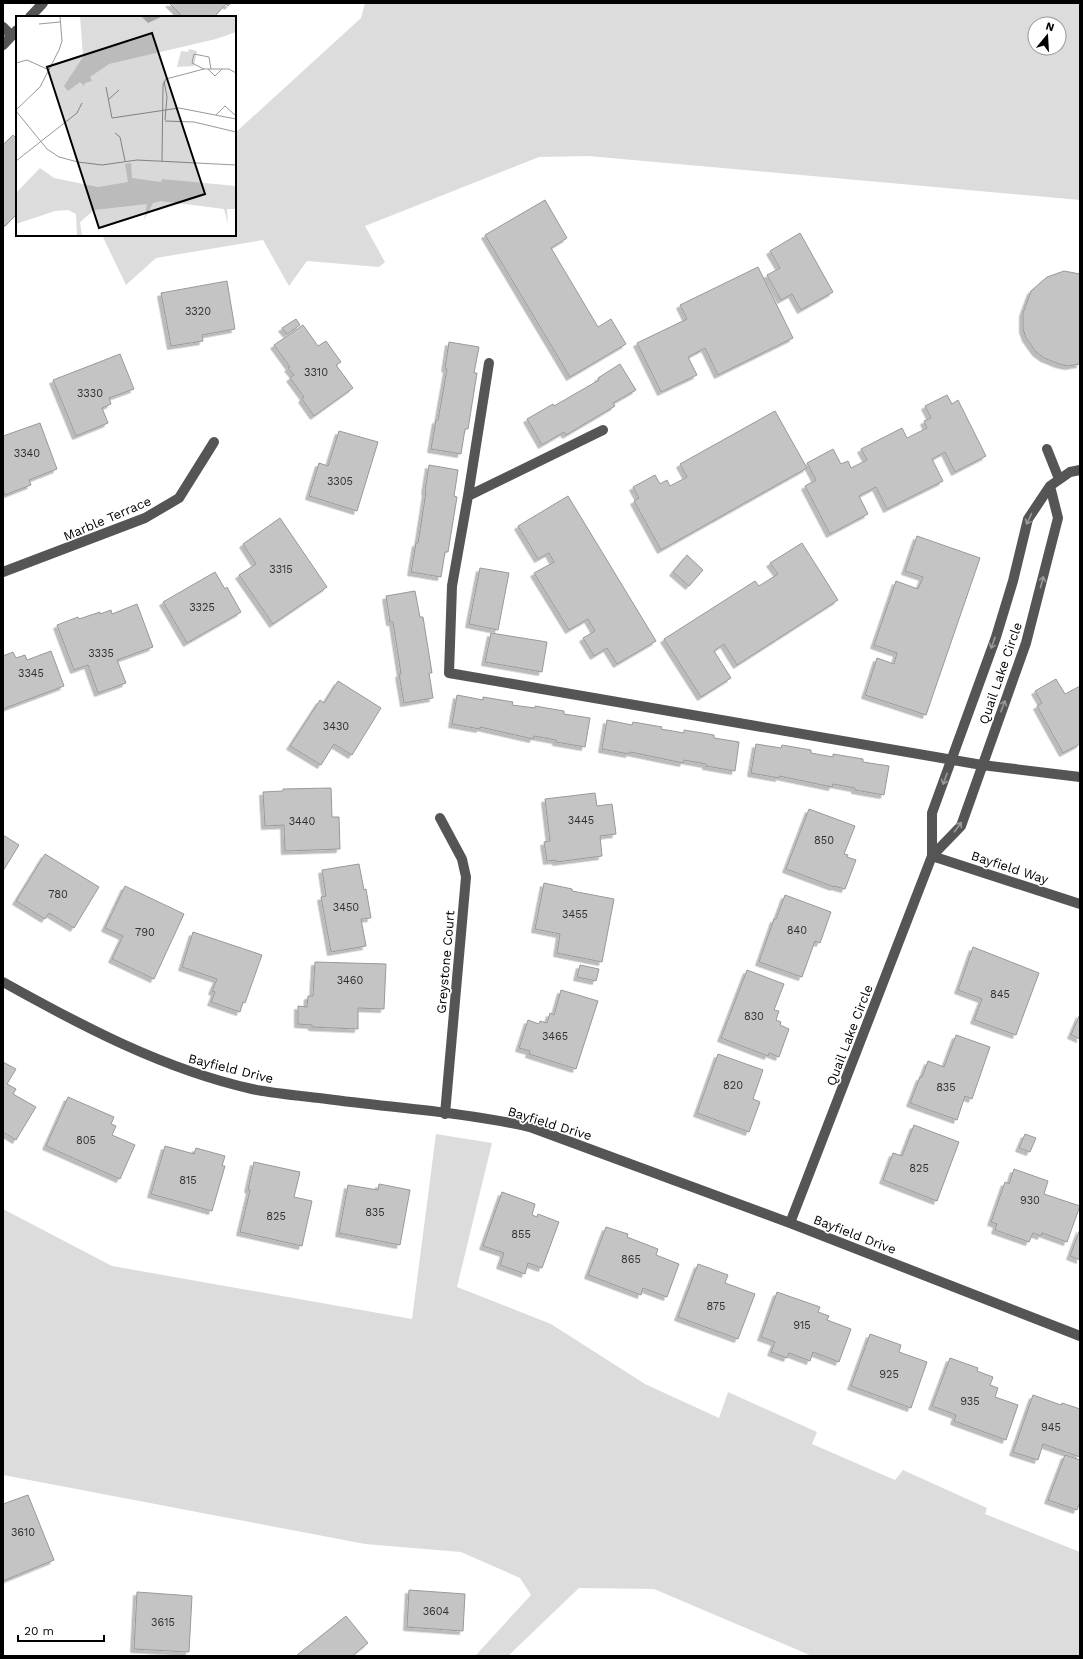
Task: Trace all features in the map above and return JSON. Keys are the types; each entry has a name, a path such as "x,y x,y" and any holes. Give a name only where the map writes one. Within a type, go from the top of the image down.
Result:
{"street":[{"path":"31,16 43,3"},
{"path":"3,27 14,33 3,45"},
{"path":"489,363 452,586 449,673 982,765 1080,777"},
{"path":"468,496 603,430"},
{"name":"Marble Terrace","path":"3,572 145,518 179,498 214,442"},
{"path":"1048,449 1059,479"},
{"name":"Quail Lake Circle","path":"790,1224 932,856 932,812 998,630 1013,582 1028,519 1050,486 1070,472 1080,470"},
{"name":"Quail Lake Circle","path":"932,856 961,826 1026,643 1058,518 1050,486"},
{"name":"Greystone Court","path":"440,818 462,859 466,876 445,1114"},
{"name":"Bayfield Way","path":"932,856 1080,904"},
{"name":"Bayfield Drive","path":"3,982 65,1016 127,1047 179,1068 214,1079 252,1089 495,1119 530,1127 790,1224 1080,1336"}],"shaded area":[{"path":"365,3 1080,3 1080,200 588,156 539,157 365,226 385,262 379,267 307,261 289,286 263,240 156,258 126,285 102,236 236,236 236,132 361,18"},
{"path":"436,1134 492,1143 457,1287 551,1324 645,1384 719,1418 728,1392 817,1432 812,1444 895,1480 903,1470 987,1508 985,1514 1080,1552 1080,1656 812,1656 654,1589 579,1588 508,1656 475,1656 531,1595 520,1578 461,1552 365,1544 3,1475 3,1209 112,1266 412,1319"}],"building":[{"path":"169,3 231,3 228,6 226,4 215,16 182,16"},
{"path":"13,135 16,138 16,215 5,226 3,224 3,145"},
{"path":"545,200 567,238 551,248 598,327 611,319 626,344 570,377 485,235"},
{"path":"800,233 833,292 801,310 792,294 781,300 767,275 780,268 770,251"},
{"path":"758,267 793,338 718,375 705,348 688,357 697,375 661,392 637,343 687,319 680,305"},
{"path":"1064,271 1080,274 1080,364 1068,366 1044,358 1036,352 1026,338 1023,329 1023,313 1031,291 1047,277"},
{"path":"227,281 235,329 202,335 203,341 171,346 161,293"},
{"path":"296,319 300,325 287,334 282,328"},
{"path":"303,325 318,346 326,341 341,362 336,365 353,388 314,416 302,399 304,397 290,378 294,375 288,368 290,367 274,345"},
{"path":"449,342 479,347 474,373 477,373 468,429 465,429 461,454 431,449 447,369 445,368"},
{"path":"120,354 134,389 109,398 111,404 102,408 108,423 76,436 53,380"},
{"path":"620,364 636,390 613,403 615,406 566,435 564,432 542,445 527,419 553,404 554,406 599,380 598,378"},
{"path":"947,395 952,404 958,400 986,456 955,472 945,452 932,459 943,481 887,509 876,487 859,496 868,514 830,534 805,486 816,480 807,463 833,449 841,464 848,461 851,468 867,460 861,449 902,428 907,438 927,428 924,421 931,418 925,406"},
{"path":"775,411 807,468 661,550 634,501 639,498 633,487 655,475 660,484 667,480 670,486 687,477 680,464"},
{"path":"40,423 57,469 29,480 31,485 5,495 3,490 3,436"},
{"path":"339,431 378,442 357,511 309,496 319,463 328,466"},
{"path":"429,465 458,470 454,496 457,497 448,552 445,552 441,577 411,572 416,543 418,543"},
{"path":"568,496 656,641 617,664 607,648 594,656 583,638 595,631 588,619 569,630 534,573 554,562 549,553 538,559 518,526"},
{"path":"280,518 327,587 273,624 239,575 256,564 243,544"},
{"path":"917,536 980,558 926,715 865,695 877,658 894,664 897,653 874,645 896,581 918,589 923,577 905,571"},
{"path":"802,543 838,600 737,665 724,644 714,651 731,678 701,697 664,639 755,581 759,586 778,574 770,563"},
{"path":"687,555 703,570 689,586 673,572"},
{"path":"480,568 509,573 498,630 469,624"},
{"path":"215,572 225,589 227,587 241,612 187,643 163,602"},
{"path":"415,591 420,617 423,617 432,673 429,673 433,698 404,703 393,622 390,622 386,596"},
{"path":"137,604 153,647 117,660 126,683 98,693 88,665 74,670 57,625 78,617 79,619 100,612 100,614 111,610 112,614"},
{"path":"491,633 547,642 542,672 485,662"},
{"path":"51,651 64,686 3,709 3,656 13,652 16,658 25,655 27,660"},
{"path":"1056,679 1065,694 1080,686 1080,744 1063,753 1037,706 1042,703 1035,691"},
{"path":"338,681 381,708 352,755 334,744 321,765 290,746 320,700 324,703"},
{"path":"457,695 483,700 483,697 513,702 512,705 535,708 535,706 564,711 564,714 590,718 585,747 556,742 556,740 534,736 533,739 480,727 480,729 452,724"},
{"path":"607,720 632,725 633,722 662,727 661,729 684,733 684,730 714,735 714,738 739,742 735,771 706,766 706,764 684,760 683,763 630,752 629,754 602,749"},
{"path":"756,744 781,748 782,745 811,750 811,753 833,757 833,754 863,759 863,762 889,766 884,795 855,790 855,788 833,784 832,787 779,776 779,778 751,773"},
{"path":"331,788 332,817 339,817 340,849 285,851 284,825 265,826 263,792 283,791 283,789"},
{"path":"595,793 597,806 612,804 616,834 600,836 602,856 556,862 556,860 547,861 544,842 550,841 545,799"},
{"path":"809,809 855,826 844,854 848,855 847,857 856,860 845,889 834,887 786,869"},
{"path":"3,835 19,845 3,871"},
{"path":"45,854 99,887 74,928 49,913 45,919 16,901"},
{"path":"359,864 364,890 366,889 371,918 361,919 366,946 331,952 321,897 326,896 322,870"},
{"path":"544,883 572,889 572,891 614,899 602,962 557,953 560,934 535,929"},
{"path":"125,886 184,914 154,979 112,959 123,936 105,928"},
{"path":"785,895 831,912 820,943 815,941 802,977 759,962 774,919 776,919"},
{"path":"193,932 262,955 245,1003 243,1002 240,1012 211,1002 215,992 212,991 217,979 182,967"},
{"path":"973,947 1039,973 1016,1035 974,1020 982,999 958,990"},
{"path":"315,962 386,964 384,1009 358,1008 358,1029 312,1027 312,1025 298,1024 298,1006 307,1007 308,996 313,996"},
{"path":"580,965 599,969 596,981 577,977"},
{"path":"747,970 784,984 774,1010 779,1011 776,1020 781,1022 780,1025 789,1029 779,1057 769,1053 768,1056 721,1038"},
{"path":"561,990 598,1001 576,1069 529,1054 530,1051 519,1048 528,1020 539,1024 540,1021 547,1023 550,1013 554,1015"},
{"path":"1080,1014 1080,1039 1071,1035"},
{"path":"956,1035 990,1047 972,1099 965,1096 957,1120 910,1103 928,1061 944,1067"},
{"path":"718,1054 763,1070 753,1099 760,1102 749,1132 697,1113"},
{"path":"3,1062 16,1069 7,1084 16,1089 13,1094 36,1107 16,1140 3,1132"},
{"path":"68,1097 114,1117 111,1124 116,1126 112,1135 135,1145 120,1179 46,1146"},
{"path":"914,1125 959,1142 937,1201 883,1180 893,1153 902,1156"},
{"path":"1025,1134 1036,1138 1030,1152 1019,1148"},
{"path":"165,1146 194,1154 196,1148 225,1156 222,1166 225,1166 212,1211 151,1194"},
{"path":"254,1162 300,1172 294,1197 312,1201 302,1246 240,1232 250,1190 248,1189"},
{"path":"1014,1169 1048,1181 1044,1194 1080,1206 1067,1242 1042,1233 1041,1236 1033,1233 1029,1242 995,1230 997,1224 991,1222 1005,1182 1009,1184"},
{"path":"379,1184 410,1190 400,1245 339,1233 348,1185 378,1190"},
{"path":"502,1192 535,1204 532,1215 537,1217 538,1214 559,1222 542,1268 528,1263 525,1274 500,1265 504,1253 483,1246"},
{"path":"606,1227 628,1234 627,1237 658,1249 656,1255 679,1264 667,1297 643,1288 641,1295 588,1275"},
{"path":"1080,1229 1080,1260 1070,1256"},
{"path":"698,1264 728,1275 725,1283 755,1294 738,1339 678,1317"},
{"path":"777,1292 820,1307 818,1312 829,1316 827,1320 851,1329 839,1362 813,1352 810,1361 789,1353 787,1358 771,1352 775,1342 761,1337"},
{"path":"870,1334 901,1345 899,1352 927,1362 911,1408 851,1386"},
{"path":"950,1358 978,1368 977,1371 993,1377 990,1385 998,1388 995,1397 1018,1405 1006,1440 954,1421 956,1415 932,1406"},
{"path":"1033,1395 1061,1405 1062,1403 1080,1409 1080,1457 1043,1444 1038,1460 1013,1452"},
{"path":"1065,1455 1080,1460 1080,1502 1077,1510 1048,1500"},
{"path":"28,1495 54,1560 3,1581 3,1504"},
{"path":"409,1590 465,1594 463,1631 407,1627"},
{"path":"137,1592 192,1596 189,1652 134,1649"},
{"path":"346,1616 368,1643 352,1656 296,1656"}]}
